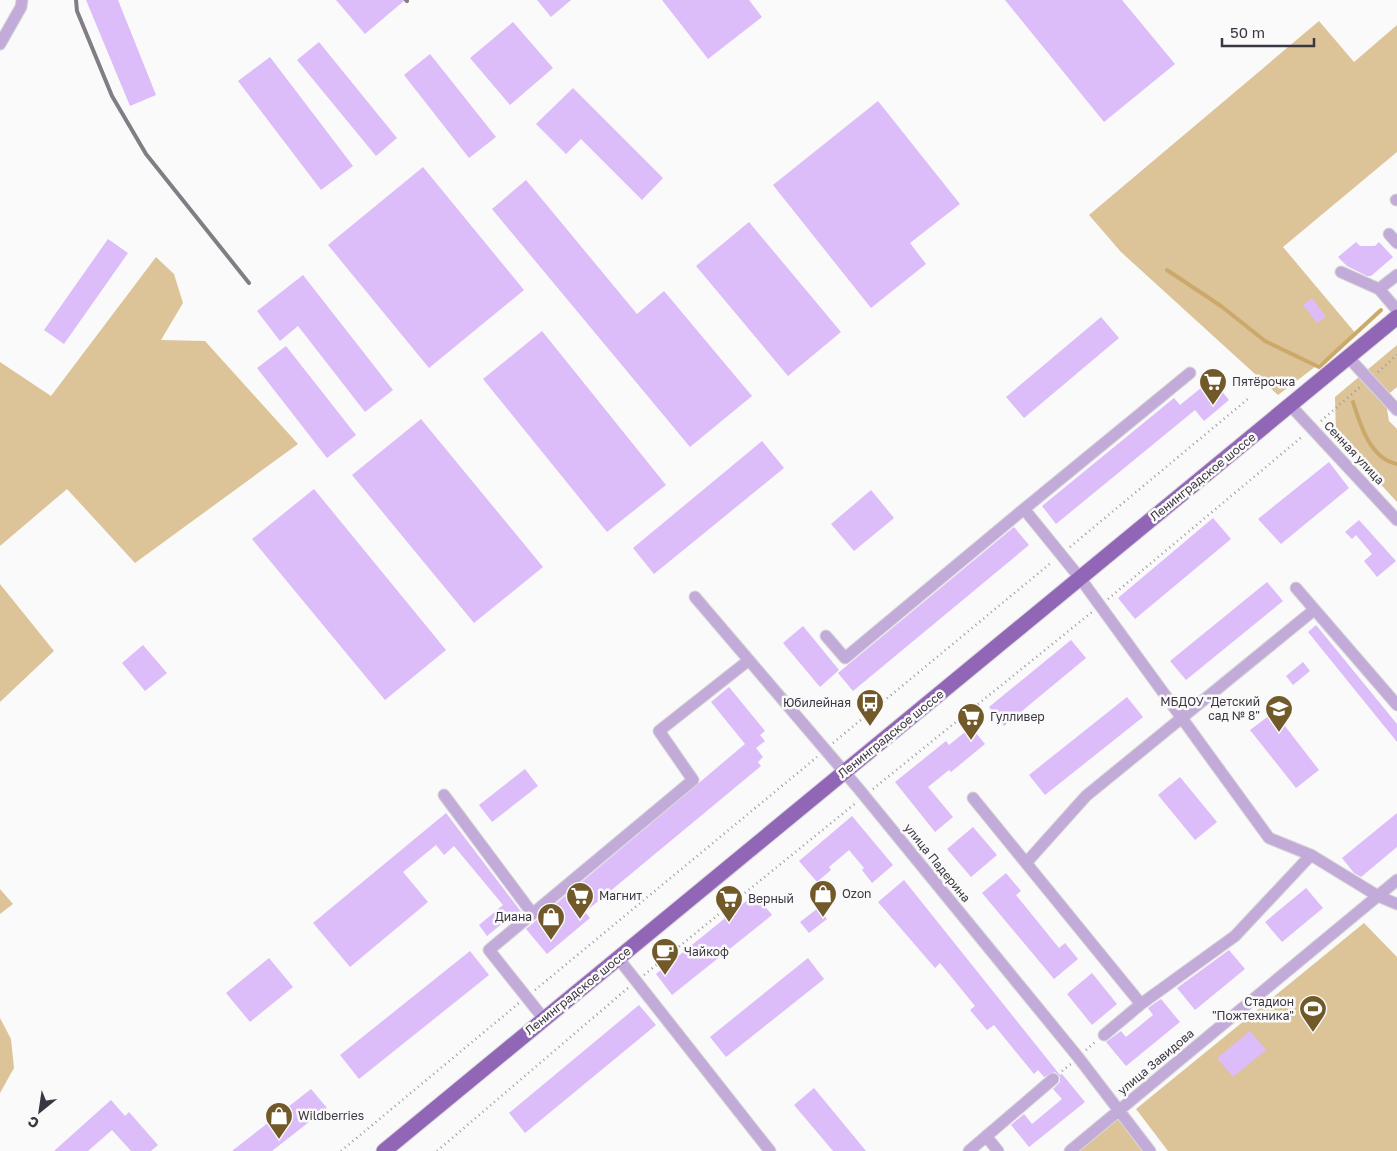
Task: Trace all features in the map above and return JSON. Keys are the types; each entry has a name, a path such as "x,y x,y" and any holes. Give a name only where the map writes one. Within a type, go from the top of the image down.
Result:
{"main road":[{"name":"Ленинградское шоссе","path":"384,1151 1397,317"}],"street":[{"path":"0,44 21,7 22,0"},
{"path":"1389,234 1397,243"},
{"path":"1341,272 1379,289 1397,310"},
{"path":"1379,289 1397,275"},
{"path":"1348,358 1397,410"},
{"path":"826,636 844,658 1190,373"},
{"name":"Сенная улица","path":"1290,406 1397,520"},
{"path":"1024,509 1080,578 1270,838 1311,854 1378,896 1397,904"},
{"path":"1296,588 1397,705"},
{"name":"улица Падерина","path":"695,597 864,796 1120,1110 1150,1151"},
{"path":"1026,863 1086,796 1314,610"},
{"path":"544,1019 489,950 693,780 659,731 748,660"},
{"path":"444,795 532,913"},
{"path":"973,798 1140,1004"},
{"path":"1104,1035 1140,1004 1235,936 1311,854"},
{"name":"улица Завидова","path":"1070,1151 1397,880"},
{"path":"618,958 770,1151"},
{"path":"969,1151 1053,1079"},
{"path":"986,1136 998,1151"}],"path":[{"path":"437,1151 637,980 1232,497 1397,355"},
{"path":"341,1151 1249,398"}],"shaded area":[{"path":"1319,21 1354,62 1397,25 1397,152 1283,247 1357,335 1278,395 1121,252 1089,215"},
{"path":"156,257 174,274 183,303 161,340 205,341 298,444 135,563 67,489 0,546 0,362 51,396"},
{"path":"1397,345 1397,387 1385,397 1389,421 1397,429 1397,502 1336,436 1335,397"},
{"path":"0,584 54,651 0,702"},
{"path":"0,889 13,904 0,914"},
{"name":"Стадион \"Пожтехника\"","path":"1364,923 1397,957 1397,1151 1168,1151 1136,1109"},
{"path":"0,1018 11,1039 14,1068 0,1093"},
{"path":"1120,1110 1150,1151 1070,1151"}],"building":[{"path":"86,0 118,0 156,95 130,106"},
{"path":"336,0 405,0 365,34"},
{"path":"537,0 571,0 551,17"},
{"path":"662,0 749,0 762,17 708,59"},
{"path":"1005,0 1122,0 1175,64 1104,122"},
{"path":"513,22 553,68 510,105 470,58"},
{"path":"319,42 397,138 376,156 297,60"},
{"path":"430,54 496,137 469,158 404,75"},
{"path":"270,57 353,166 321,190 238,81"},
{"path":"573,88 663,178 642,200 581,139 566,154 536,124"},
{"path":"878,101 960,204 910,243 926,264 871,308 773,185"},
{"path":"423,167 524,290 429,368 328,245"},
{"path":"526,180 637,314 664,291 752,396 690,447 492,209"},
{"path":"749,222 841,332 788,376 696,266"},
{"path":"108,239 128,253 64,344 44,330"},
{"path":"1356,242 1360,246 1375,246 1379,242 1393,257 1371,276 1367,276 1347,266 1338,257"},
{"path":"303,275 393,390 365,412 298,326 280,341 257,311"},
{"path":"1312,298 1326,317 1317,323 1303,305"},
{"path":"1101,317 1119,338 1024,418 1006,397"},
{"path":"542,331 666,485 607,532 483,379"},
{"path":"286,346 356,435 327,458 257,368"},
{"path":"1212,379 1229,400 1204,421 1195,410 1056,524 1042,506 1174,398 1180,405"},
{"path":"421,419 543,567 474,623 352,475"},
{"path":"762,441 784,468 654,574 633,548"},
{"path":"1329,462 1349,488 1281,544 1258,519"},
{"path":"314,489 446,650 385,700 252,539"},
{"path":"871,490 894,518 854,551 831,524"},
{"path":"1213,518 1231,539 1135,619 1118,598"},
{"path":"1359,520 1396,561 1377,577 1364,561 1372,554 1356,535 1352,539 1345,532"},
{"path":"1014,527 1029,545 853,691 838,673"},
{"path":"1267,582 1283,601 1186,680 1170,661"},
{"path":"1316,625 1397,724 1397,742 1308,632"},
{"path":"803,626 839,670 820,687 783,643"},
{"path":"1071,640 1086,658 1004,726 989,707"},
{"path":"143,645 167,673 145,691 122,663"},
{"path":"1303,662 1310,671 1293,685 1286,676"},
{"path":"729,687 765,731 760,735 765,741 756,748 763,757 758,762 761,766 585,912 590,918 547,954 526,929 745,744 711,702"},
{"path":"1127,697 1143,717 1045,795 1029,775"},
{"path":"1274,712 1319,770 1296,788 1250,730"},
{"path":"971,727 985,744 951,772 949,770 928,787 953,817 935,832 895,782 946,741 949,745"},
{"path":"525,769 538,786 492,822 479,805"},
{"path":"1180,777 1217,822 1195,840 1158,795"},
{"path":"446,813 522,913 516,917 514,914 487,936 479,925 503,905 454,846 444,855 436,845 403,872 428,902 350,967 313,923"},
{"path":"1397,813 1397,847 1361,877 1354,873 1342,858"},
{"path":"852,816 893,865 872,883 862,870 864,868 849,850 829,867 831,870 817,882 799,861"},
{"path":"973,827 997,855 971,877 947,849"},
{"path":"1006,873 1021,891 1016,895 1059,948 1065,943 1078,959 1054,979 982,893"},
{"path":"904,880 1060,1075 1062,1074 1085,1102 1029,1147 1011,1125 1024,1114 1032,1124 1062,1099 1053,1089 1060,1082 1060,1077 1055,1072 1044,1077 1038,1070 1034,1074 994,1025 987,1030 970,1010 975,1006 940,963 935,968 878,902"},
{"path":"1306,888 1323,908 1282,942 1265,922"},
{"path":"755,894 772,915 672,995 656,974"},
{"path":"818,908 827,919 809,933 800,922"},
{"path":"1229,950 1245,969 1195,1010 1177,988"},
{"path":"470,951 489,975 359,1079 340,1055"},
{"path":"269,958 293,987 250,1022 226,993"},
{"path":"808,958 824,979 726,1057 710,1037"},
{"path":"1092,973 1117,1004 1092,1025 1067,994"},
{"path":"1161,999 1180,1022 1126,1066 1106,1042 1121,1031 1126,1037 1153,1015 1148,1008"},
{"path":"639,1005 656,1025 525,1133 509,1113"},
{"path":"1250,1031 1266,1050 1233,1077 1217,1058"},
{"path":"814,1088 866,1151 833,1151 794,1105"},
{"path":"311,1089 327,1108 272,1151 232,1151"},
{"path":"111,1100 125,1116 129,1112 158,1145 151,1151 131,1151 112,1130 88,1151 54,1151"}],"waterway":[{"path":"1167,270 1221,306 1265,341 1319,367 1381,310"},
{"path":"1353,402 1363,430 1373,448 1388,461 1397,464"}],"railway":[{"path":"76,0 77,11 112,96 146,154 249,283"}],"place":[{"name":"Пятёрочка","path":"1213,406"},
{"name":"Юбилейная","path":"870,727"},
{"name":"МБДОУ \"Детский сад № 8\"","path":"1279,733"},
{"name":"Гулливер","path":"971,741"},
{"name":"Ozon","path":"823,918"},
{"name":"Магнит","path":"580,920"},
{"name":"Верный","path":"729,923"},
{"name":"Диана","path":"551,941"},
{"name":"Чайкоф","path":"665,976"},
{"name":"Стадион \"Пожтехника\"","path":"1313,1033"},
{"name":"Wildberries","path":"279,1140"}]}
